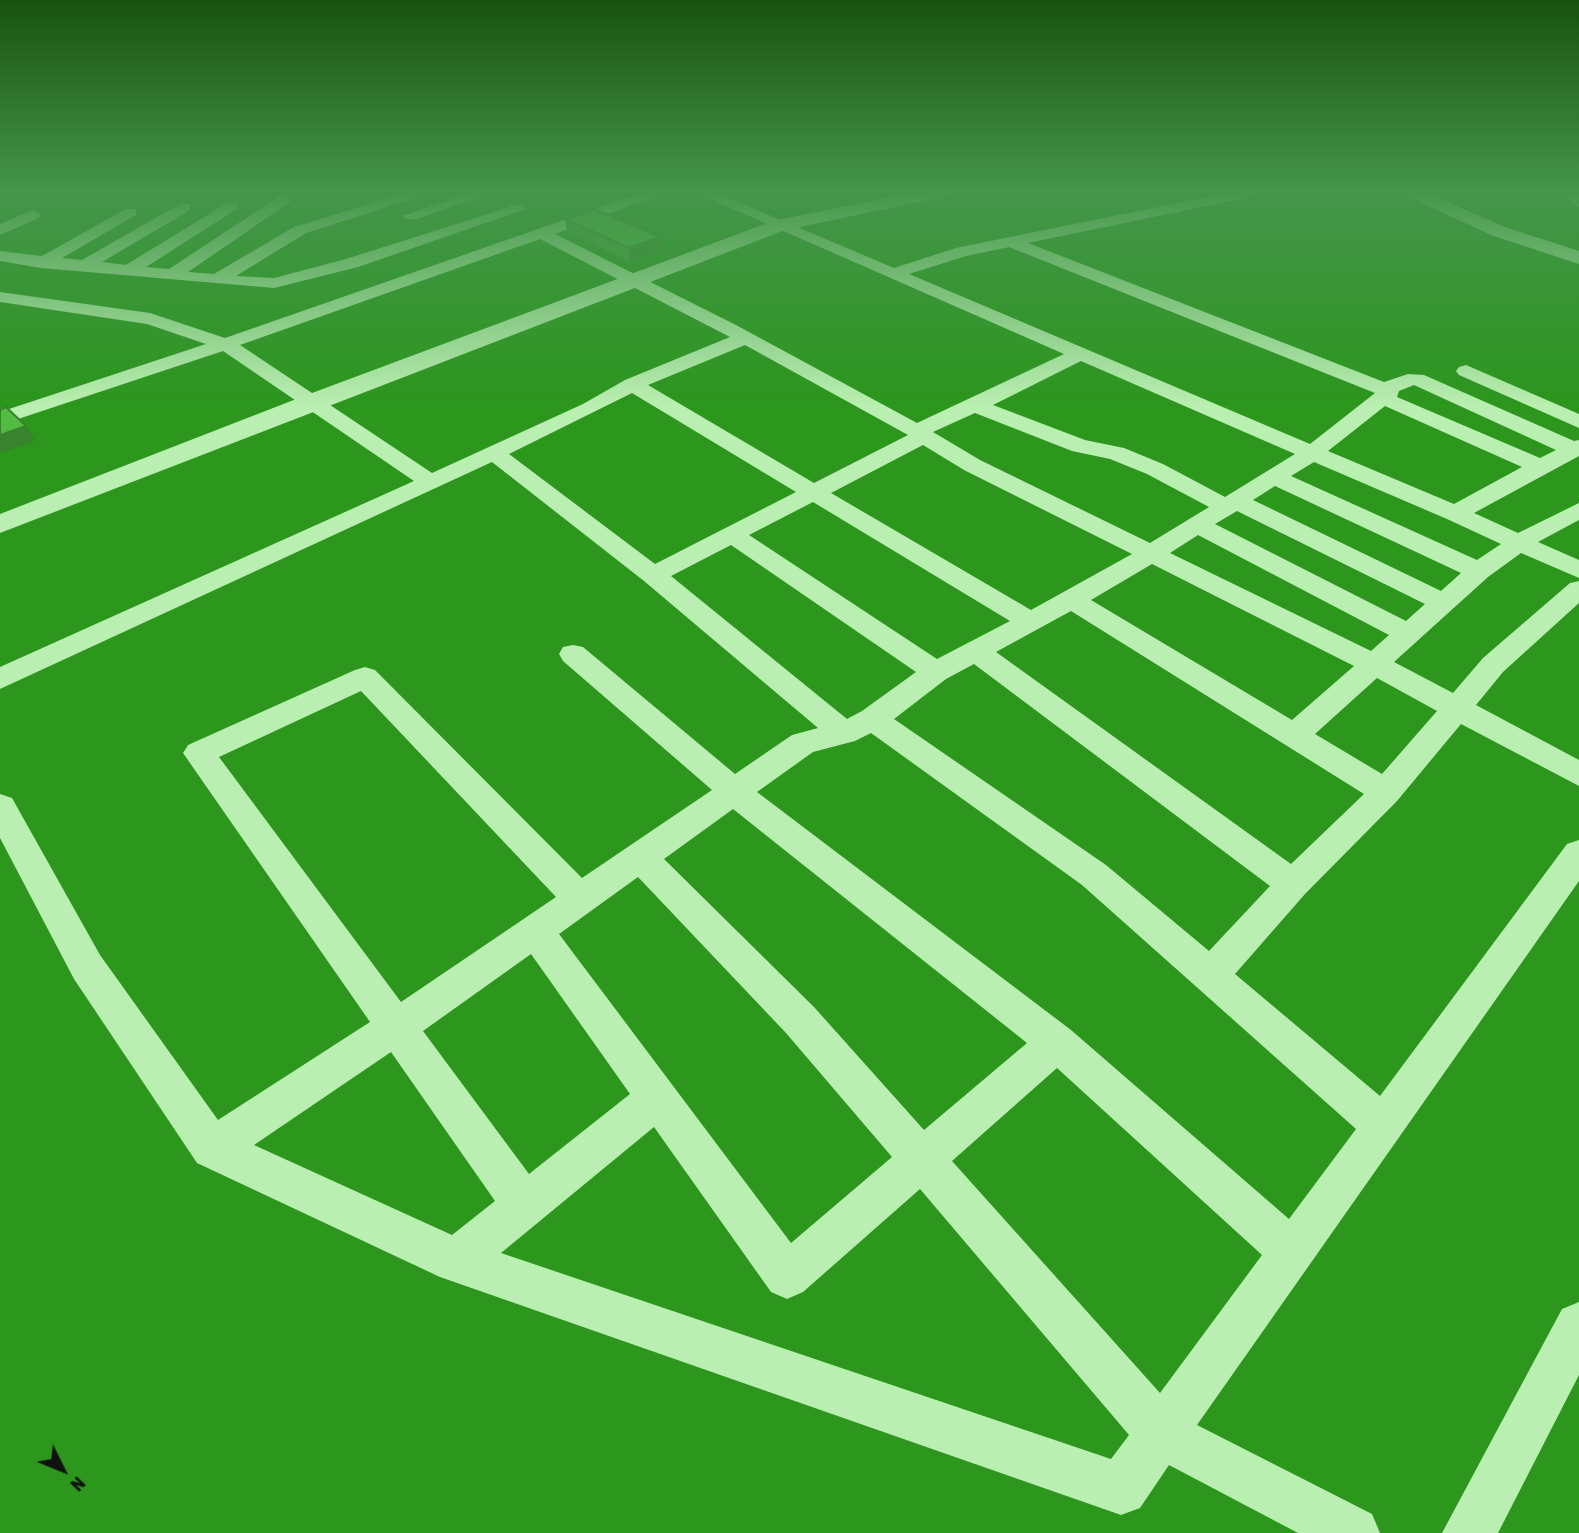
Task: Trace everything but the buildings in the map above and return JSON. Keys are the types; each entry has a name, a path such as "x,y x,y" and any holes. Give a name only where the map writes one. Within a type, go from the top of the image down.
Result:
{"street":[{"path":"0,282 43,262"},
{"path":"50,262 274,283 330,306"},
{"path":"85,265 91,262"},
{"path":"130,270 143,262"},
{"path":"172,275 192,262"},
{"path":"217,279 247,262"},
{"path":"274,283 293,262"},
{"path":"274,283 353,262"},
{"path":"0,419 225,344 458,262"},
{"path":"604,262 920,433 972,465 1372,663 1579,774"},
{"path":"0,524 679,262"},
{"path":"868,262 1456,514 1579,570"},
{"path":"895,273 932,262"},
{"path":"1058,262 1383,394 1541,467"},
{"path":"0,297 150,319 225,344 431,482"},
{"path":"0,679 494,453 632,384 746,338"},
{"path":"653,575 920,433 1079,354"},
{"path":"1466,371 1579,422"},
{"path":"212,1148 397,1026 803,743 859,726 936,672 1072,600 1153,553 1312,453 1383,394 1408,380 1417,379 1577,449"},
{"path":"632,384 814,490 1031,622"},
{"path":"975,406 1080,446 1116,453 1155,469 1442,602"},
{"path":"1456,514 1486,494 1577,449"},
{"path":"494,453 653,575 859,726 1094,876 1382,1125"},
{"path":"1275,477 1479,571"},
{"path":"1294,735 1372,663 1479,571 1520,542 1579,510"},
{"path":"1198,525 1408,633"},
{"path":"731,534 936,672"},
{"path":"1209,977 1293,884 1387,792 1456,706 1493,665 1579,589"},
{"path":"1072,600 1387,792"},
{"path":"975,652 1293,884"},
{"path":"573,654 735,792 1057,1043 1293,1252"},
{"path":"525,1205 200,753 365,677 580,899"},
{"path":"0,807 87,967 212,1148 456,1261 1121,1489 1579,855"},
{"path":"640,857 800,1020 1162,1434 1353,1533"},
{"path":"535,930 787,1276 1057,1043"},
{"path":"456,1261 657,1098"},
{"path":"1469,1533 1579,1326"}]}
